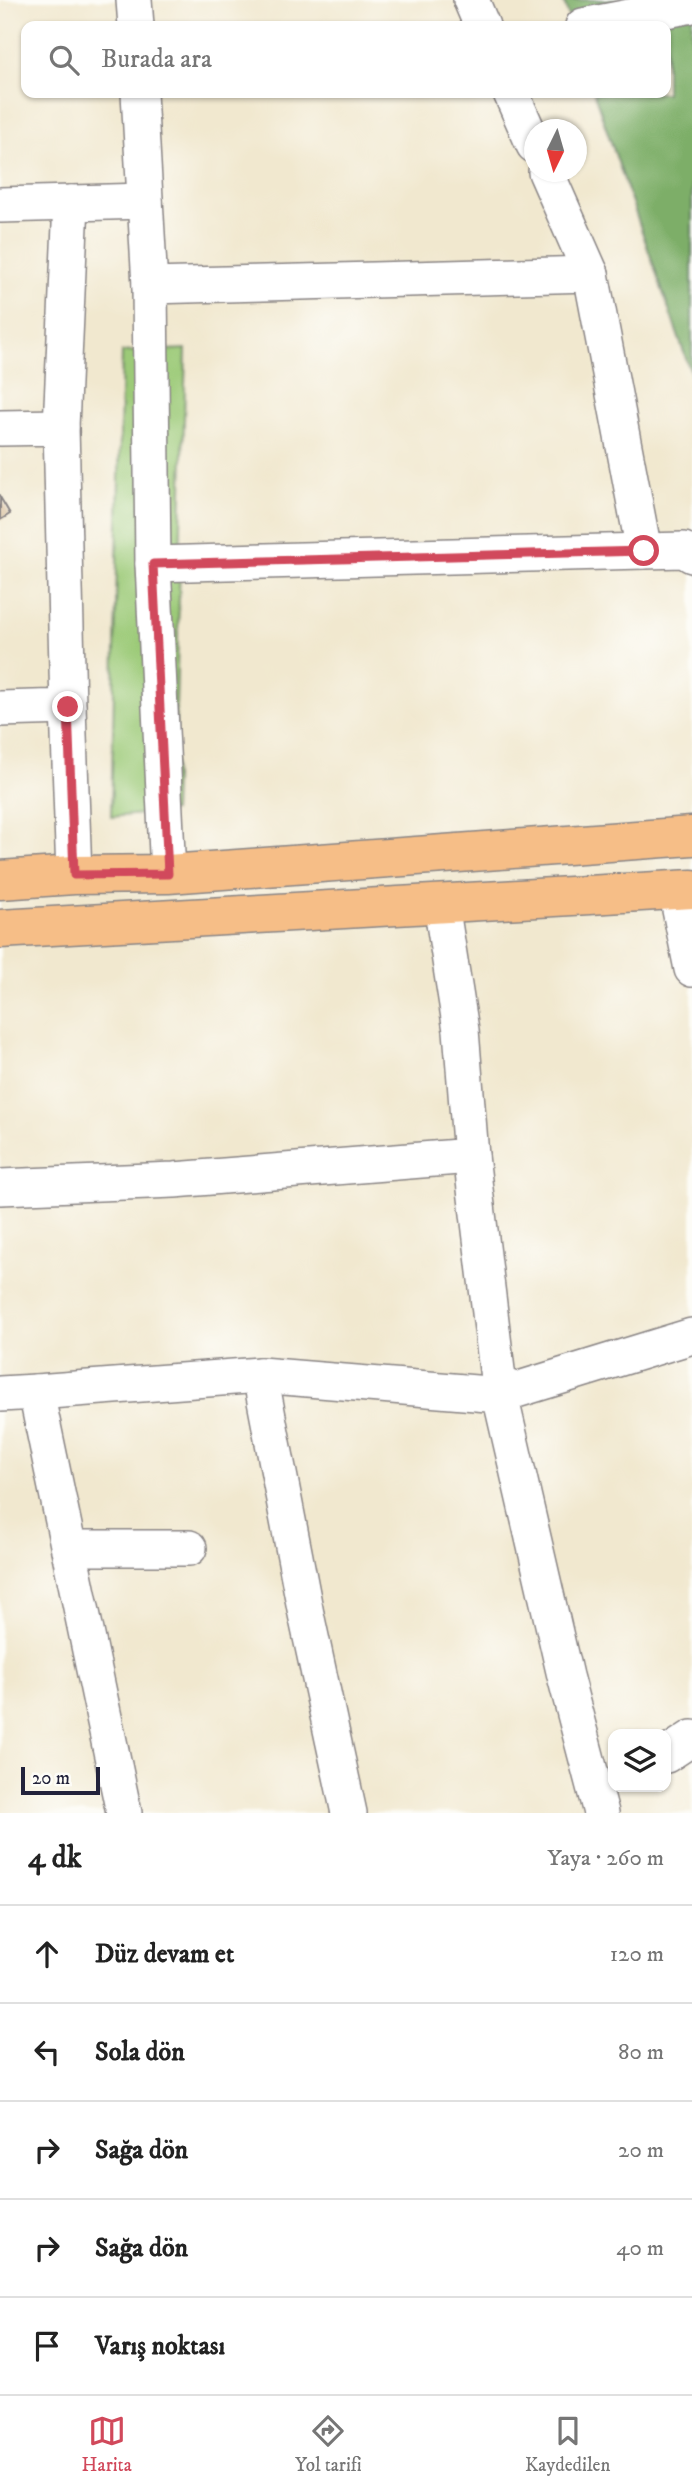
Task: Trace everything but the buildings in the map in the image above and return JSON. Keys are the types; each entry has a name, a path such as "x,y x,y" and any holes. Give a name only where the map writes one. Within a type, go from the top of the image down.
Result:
{"main road":[{"path":"0,880 74,875 168,874 692,836"},
{"path":"0,929 684,890"}],"street":[{"path":"134,0 136,21"},
{"path":"471,0 480,21"},
{"path":"609,21 692,5"},
{"path":"139,98 149,286 153,564 168,874"},
{"path":"513,98 524,122"},
{"path":"550,182 591,274 644,551"},
{"path":"0,205 145,201"},
{"path":"71,203 61,427 74,875"},
{"path":"149,286 591,274"},
{"path":"0,428 61,427"},
{"path":"153,564 684,550 692,555"},
{"path":"0,709 68,707"},
{"path":"684,890 692,969"},
{"path":"441,904 461,1030 471,1156 500,1395 565,1676 605,1799"},
{"path":"0,1187 174,1180 471,1156"},
{"path":"0,1394 260,1375 500,1395 692,1336"},
{"path":"260,1375 306,1614 349,1813"},
{"path":"36,1392 124,1813"},
{"path":"69,1548 188,1548"},
{"path":"671,1752 692,1738"}],"green space":[{"path":"563,0 692,0 692,376 596,98 671,98 671,21 570,21"},
{"path":"186,349 173,811 111,817 122,352"}],"route":[{"path":"68,707 74,875 168,874 153,564 644,551"}]}
